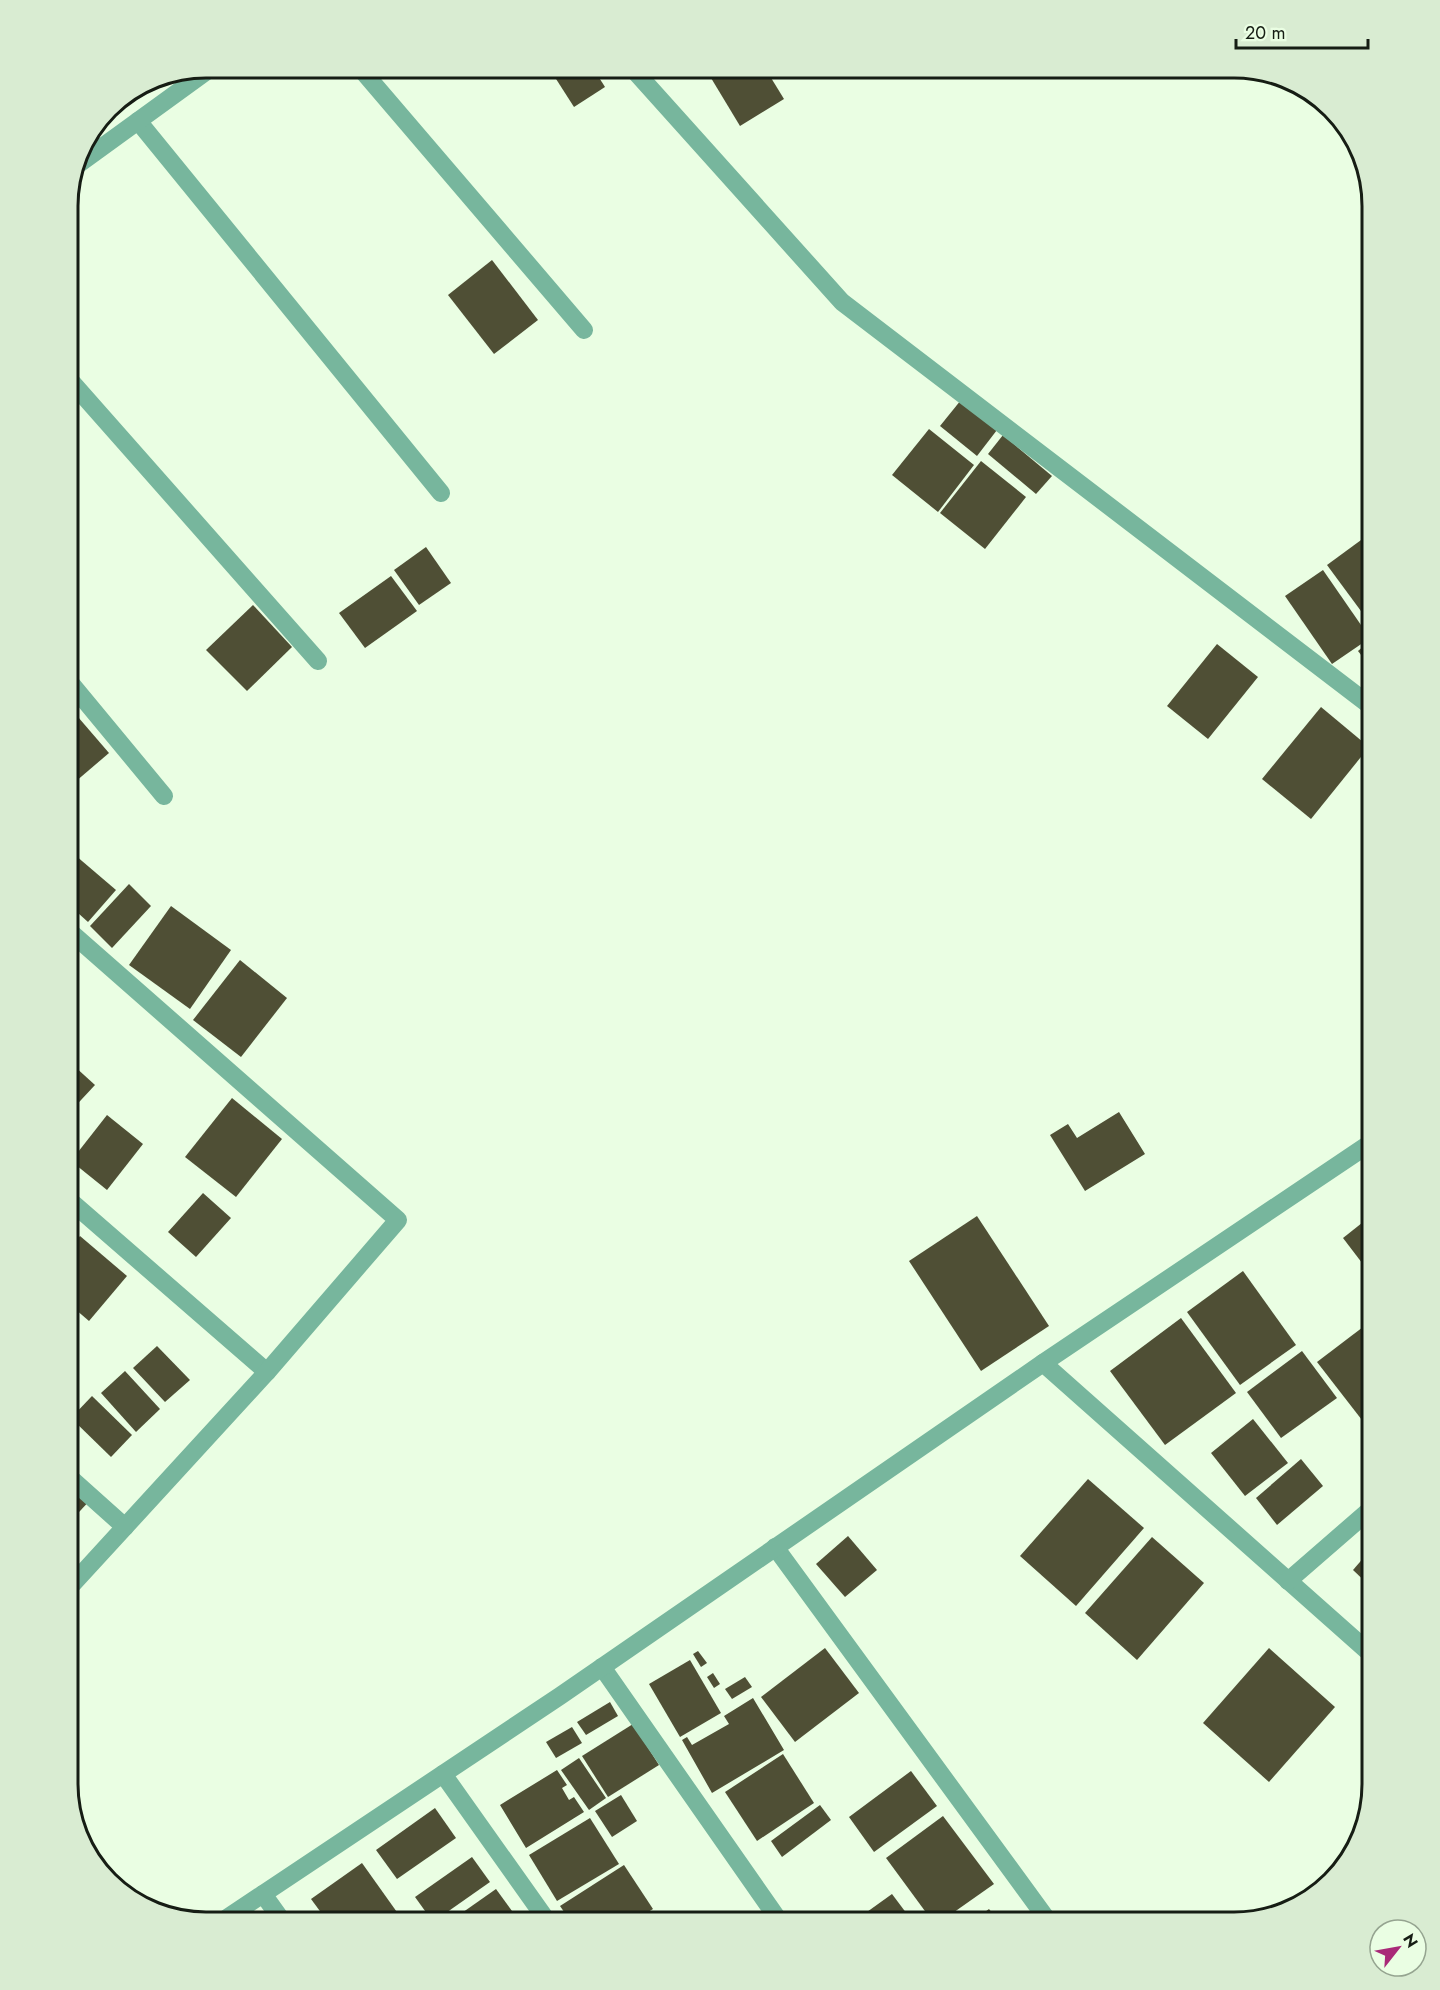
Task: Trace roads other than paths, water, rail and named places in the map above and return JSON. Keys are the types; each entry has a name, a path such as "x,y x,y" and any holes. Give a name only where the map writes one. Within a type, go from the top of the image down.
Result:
{"street":[{"path":"88,157 197,78"},
{"path":"369,78 584,330"},
{"path":"641,78 842,302 1362,699"},
{"path":"138,121 441,493"},
{"path":"78,389 318,661"},
{"path":"78,692 164,796"},
{"path":"78,939 398,1220 267,1372 78,1578"},
{"path":"236,1912 602,1667 1043,1363 1362,1149"},
{"path":"78,1209 267,1372"},
{"path":"1043,1363 1362,1646"},
{"path":"78,1485 125,1527"},
{"path":"1288,1581 1362,1517"},
{"path":"776,1547 1042,1912"},
{"path":"602,1667 773,1912"},
{"path":"443,1774 541,1912"},
{"path":"263,1894 276,1912"}]}
